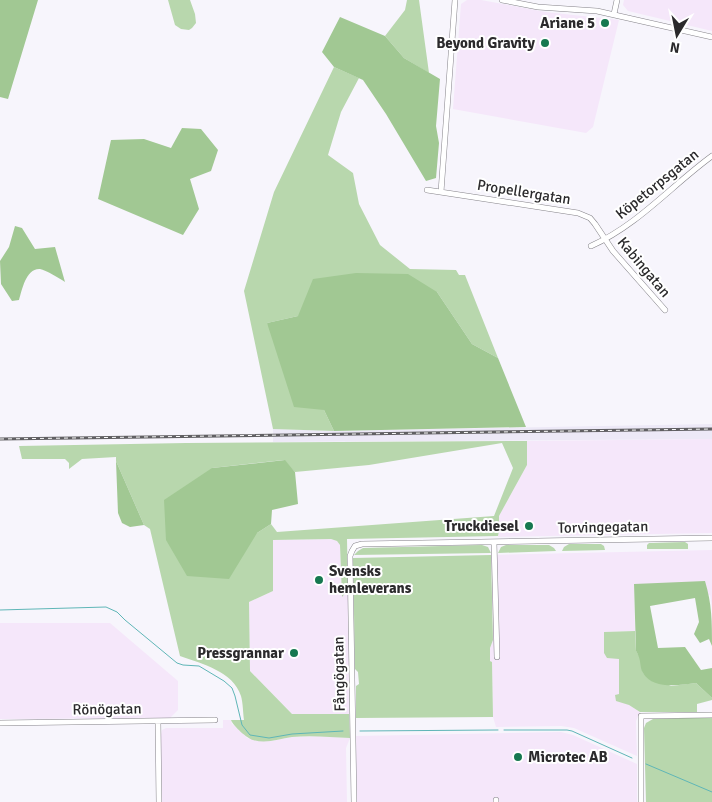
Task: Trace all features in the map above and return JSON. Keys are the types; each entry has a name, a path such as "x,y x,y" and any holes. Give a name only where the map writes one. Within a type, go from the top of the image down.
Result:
{"street":[{"path":"441,192 455,0"},
{"path":"502,0 538,8 586,9 712,37"},
{"path":"614,14 617,0"},
{"name":"Köpetorpsgatan","path":"591,246 630,224 712,156"},
{"name":"Propellergatan","path":"427,190 578,213 590,218 599,228 605,239"},
{"name":"Kabingatan","path":"605,239 613,251 665,310"},
{"name":"Torvingegatan","path":"355,546 362,544 712,538"},
{"path":"494,542 497,658"},
{"name":"Fångögatan","path":"354,802 350,556 355,546"},
{"path":"641,802 640,716 712,715"},
{"name":"Rönögatan","path":"0,723 215,720"},
{"path":"158,721 159,802"}],"shaded area":[{"path":"467,0 481,0 546,12 619,20 593,127 586,133 453,109 461,4"},
{"path":"624,0 712,0 712,31 628,11 623,5"},
{"path":"712,424 712,439 273,442 273,429 334,431"},
{"path":"712,439 712,533 498,537 499,516 527,465 527,441"},
{"path":"331,539 337,541 340,545 342,596 348,590 349,714 292,714 250,671 249,602 273,591 273,540"},
{"path":"712,550 712,607 710,595 634,584 635,631 604,632 619,658 619,694 629,705 640,712 636,721 637,756 574,728 561,726 496,727 493,717 492,662 490,661 490,648 493,640 491,555"},
{"path":"0,623 110,623 178,681 178,710 170,718 0,719"},
{"path":"223,720 231,720 232,724 247,738 271,741 292,737 350,738 346,748 347,802 162,802 162,730 166,728 223,728"},
{"path":"561,732 573,735 637,764 637,802 357,802 356,736"}],"green space":[{"path":"0,0 38,0 8,99 0,97"},
{"path":"168,0 190,0 196,23 192,28 189,30 181,29 175,25"},
{"path":"407,0 419,0 429,73 404,58 385,36 405,10"},
{"path":"340,17 385,36 404,58 440,79 436,126 439,143 436,178 426,181 386,114 363,80 334,67 322,52"},
{"path":"334,67 359,78 341,112 328,155 353,173 359,204 380,245 410,269 456,270 459,275 465,275 498,358 472,344 437,292 267,323 324,410 334,431 273,429 244,291 274,192"},
{"path":"182,128 201,129 218,150 211,171 190,179 199,209 183,235 98,199 111,140 144,139 171,148"},
{"path":"15,226 22,228 35,249 55,247 65,282 46,271 35,270 25,280 19,300 12,301 1,284 0,261 9,247"},
{"path":"356,273 408,274 437,292 472,344 498,358 526,427 334,431 324,410 294,407 267,323 298,316 313,279"},
{"path":"527,441 527,465 499,516 498,536 347,539 348,590 342,597 340,545 337,541 331,539 273,540 273,591 249,602 250,671 292,714 349,714 350,738 299,736 263,742 248,737 232,723 231,720 244,720 241,696 231,680 216,670 180,656 150,529 144,525 116,461 116,457 82,459 69,469 69,463 65,459 22,459 19,446","holes":["502,443 513,468 494,516 277,532 271,524 257,533 212,468 284,460 295,472 369,465"]},
{"path":"285,460 295,472 298,504 272,510 271,524 257,533 229,579 187,576 166,540 164,500 212,468"},
{"path":"116,461 144,525 130,527 122,523 118,513"},
{"path":"685,542 688,544 688,549 647,549 649,543"},
{"path":"569,544 601,544 605,550 562,551"},
{"path":"482,545 488,547 491,553 354,555 363,548"},
{"path":"506,545 549,545 556,551 498,553 501,547"},
{"path":"491,555 493,640 490,648 490,661 492,662 493,717 356,718 356,686 359,684 358,672 355,669 353,558"},
{"path":"705,581 712,621 712,646 709,639 700,643 694,634 699,622 695,598 650,606 658,648 685,647 701,670 712,668 712,698 696,683 667,685 653,682 643,673 636,651 634,584"},
{"path":"635,631 636,651 640,657 643,673 671,686 696,683 712,700 697,704 697,712 640,712 629,705 616,701 615,695 619,694 619,659 607,658 604,653 604,632"},
{"path":"712,717 712,802 646,802 644,728 646,723 653,719"}],"waterway":[{"path":"0,610 106,607 117,612 177,663 199,666 232,688 242,725 250,735 269,738 292,734 343,731"},
{"path":"360,731 498,730"},
{"path":"504,730 572,731 632,758"},
{"path":"646,764 712,792"}],"railway":[{"path":"0,439 712,429"}],"place":[{"name":"Ariane 5","path":"605,23"},
{"name":"Beyond Gravity","path":"545,43"},
{"name":"Truckdiesel","path":"529,526"},
{"name":"Svensks hemleverans","path":"319,580"},
{"name":"Pressgrannar","path":"294,653"},
{"name":"Microtec AB","path":"518,757"}]}
